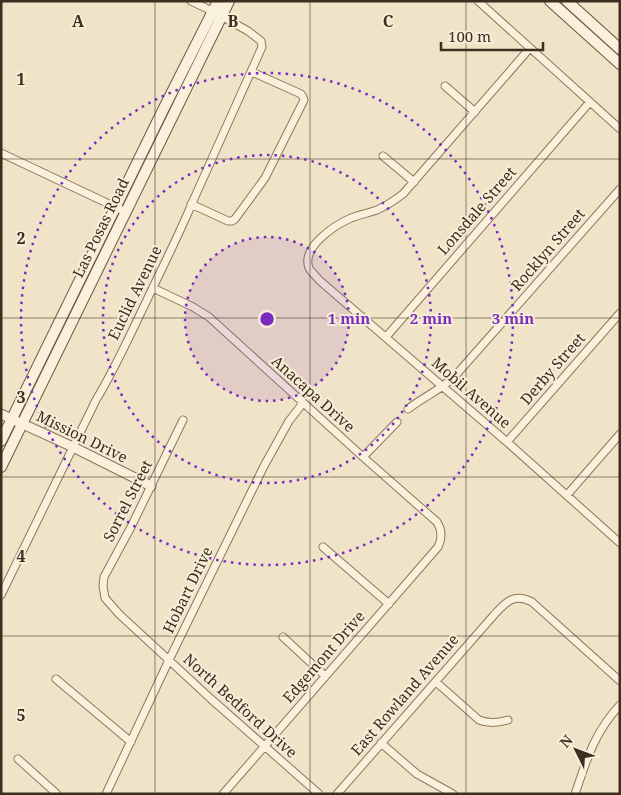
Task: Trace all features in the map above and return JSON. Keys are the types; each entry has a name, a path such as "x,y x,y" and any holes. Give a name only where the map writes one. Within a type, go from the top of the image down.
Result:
{"main road":[{"name":"Las Posas Road","path":"217,14 218,1"},
{"name":"Las Posas Road","path":"1,468 121,210 217,14 229,1"},
{"path":"550,1 620,64"},
{"path":"567,1 620,49"},
{"name":"Las Posas Road","path":"1,441 121,210"}],"street":[{"path":"191,1 217,14"},
{"path":"478,1 620,129"},
{"name":"Euclid Avenue","path":"1,595 153,288 262,47 262,43 248,31 217,14"},
{"path":"383,156 414,182 530,48"},
{"path":"191,204 232,222 265,178 304,100 301,94 252,72"},
{"path":"445,86 475,112"},
{"name":"Lonsdale Street","path":"386,337 589,103"},
{"path":"1,153 121,210"},
{"name":"Mobil Avenue","path":"414,182 403,194 389,204 348,219 330,230 315,244 309,253 308,261 311,270 319,280 508,442 620,544"},
{"name":"Rocklyn Street","path":"408,409 443,386 461,369 620,190"},
{"name":"Anacapa Drive","path":"153,288 193,307 209,317 437,522 441,536"},
{"name":"Derby Street","path":"508,442 620,313"},
{"name":"Hobart Drive","path":"106,794 169,660 276,443 289,421 303,403"},
{"name":"Mission Drive","path":"1,414 151,486"},
{"name":"Sorrel Street","path":"104,594 104,578 183,420"},
{"path":"363,457 397,422"},
{"path":"567,495 620,434"},
{"name":"Edgemont Drive","path":"223,794 438,547 441,536"},
{"path":"323,547 389,604"},
{"name":"North Bedford Drive","path":"104,594 107,601 119,614 318,794"},
{"name":"East Rowland Avenue","path":"337,794 494,615 515,598 528,600 620,681"},
{"path":"283,637 326,676"},
{"path":"56,679 131,742"},
{"path":"436,682 479,720 494,723 508,720"},
{"path":"576,794 590,750 600,730 620,705"},
{"path":"381,743 417,774 453,794"},
{"path":"18,759 57,794"}]}
